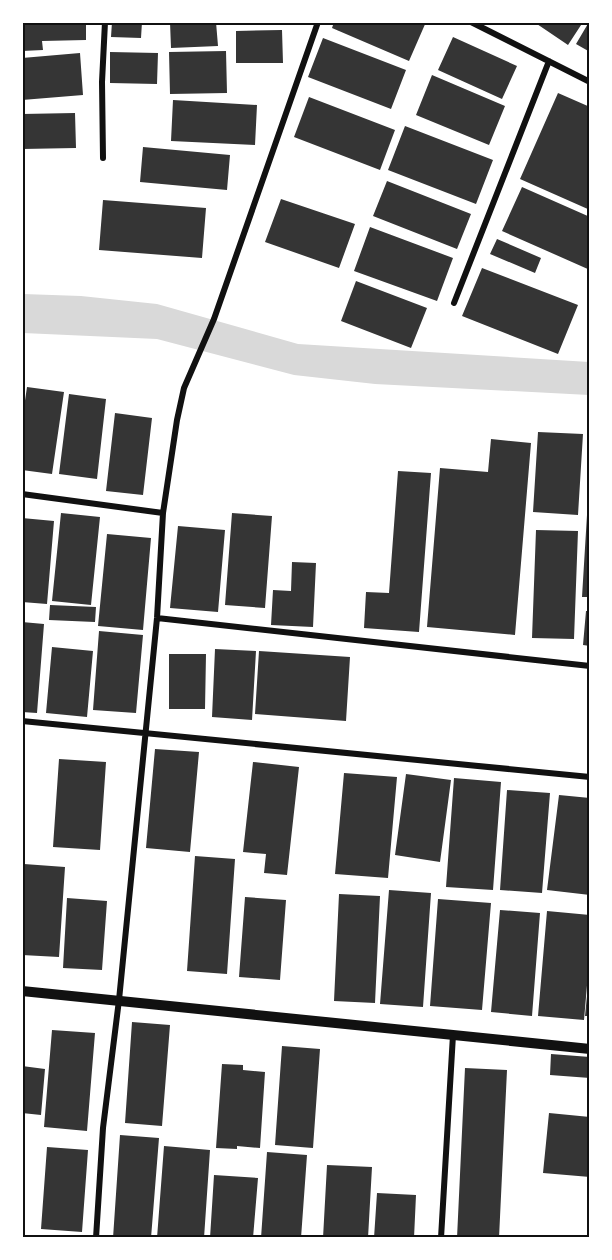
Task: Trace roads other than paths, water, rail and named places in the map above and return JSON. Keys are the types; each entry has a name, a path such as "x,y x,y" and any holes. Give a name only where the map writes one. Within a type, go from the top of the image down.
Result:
{"street":[{"path":"104,158 102,82 105,22"},
{"path":"96,1238 103,1128 119,1000 157,618 163,513 177,420 184,388 214,319 318,22"},
{"path":"471,22 590,82"},
{"path":"454,303 549,61"},
{"path":"22,494 163,513"},
{"path":"157,618 590,666"},
{"path":"22,721 590,777"},
{"path":"22,991 590,1049"},
{"path":"441,1238 453,1035"}]}
